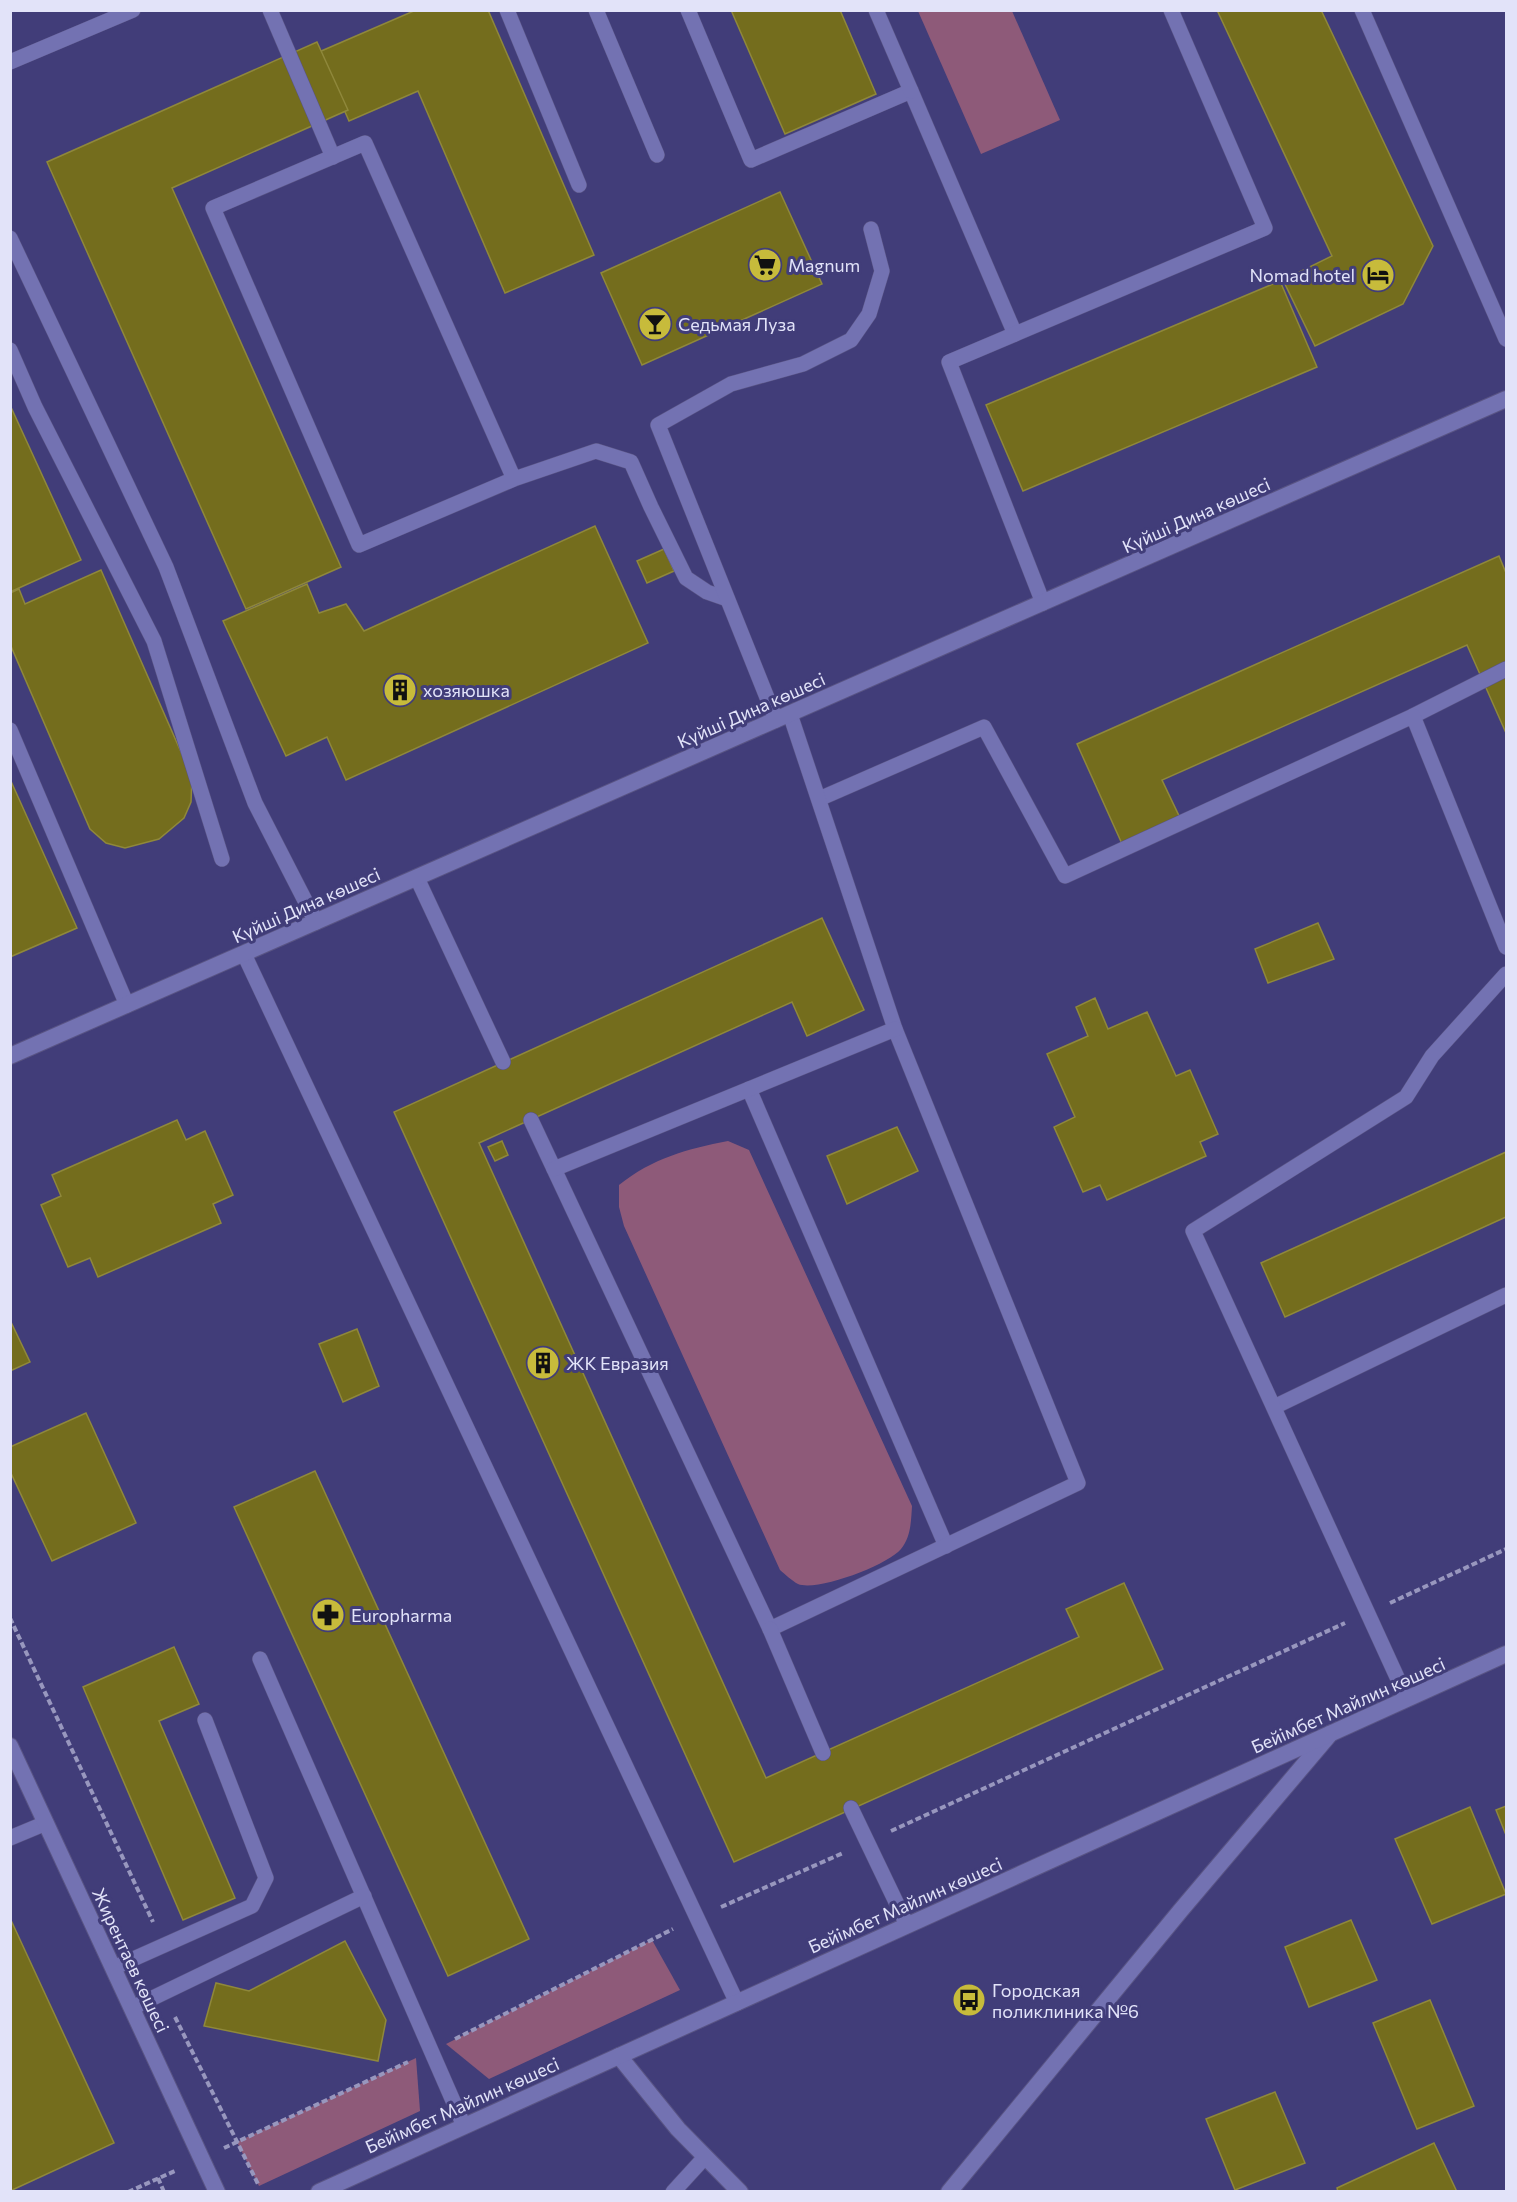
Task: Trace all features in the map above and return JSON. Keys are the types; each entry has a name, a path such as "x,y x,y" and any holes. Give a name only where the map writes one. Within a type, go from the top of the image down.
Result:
{"street":[{"name":"Күйші Дина көшесі","path":"10,1056 1506,399"},
{"name":"Бейімбет Майлин көшесі","path":"319,2192 1506,1654"},
{"path":"949,2192 1173,1919 1330,1734"},
{"name":"Жирентаев көшесі","path":"10,1746 217,2192"},
{"path":"619,2056 678,2129 740,2192"}],"lane":[{"path":"10,62 133,10"},
{"path":"270,10 333,157"},
{"path":"507,10 579,185"},
{"path":"596,10 657,155"},
{"path":"688,10 752,160 911,90"},
{"path":"876,10 1015,334"},
{"path":"1043,603 949,362 1265,228 1171,10"},
{"path":"1362,10 1506,339"},
{"path":"514,479 365,143 213,208 358,545 514,479 596,451 631,462 686,578 707,592 728,599"},
{"path":"770,1629 1078,1483 895,1029 819,799 728,599 658,425 731,384 803,364 851,340 869,315 882,271 871,229"},
{"path":"10,238 166,567 255,803 316,922"},
{"path":"10,350 35,406 154,641 222,859"},
{"path":"819,799 984,728 1065,876 1413,716 1506,669"},
{"path":"1413,716 1506,947"},
{"path":"10,730 127,1005"},
{"path":"417,878 503,1062"},
{"path":"243,954 737,2002"},
{"path":"1407,1700 1193,1231 1406,1097 1432,1056 1506,974"},
{"path":"554,1169 895,1029"},
{"path":"750,1089 946,1546"},
{"path":"531,1120 770,1629 823,1753"},
{"path":"1274,1407 1506,1295"},
{"path":"261,1659 464,2126"},
{"path":"113,1968 252,1906 266,1878 205,1720"},
{"path":"851,1808 907,1925"},
{"path":"10,1838 46,1823"},
{"path":"132,2008 364,1896"},
{"path":"673,2192 705,2157"}],"path":[{"path":"697,1917 867,1842 1506,1549"},
{"path":"10,1617 164,1946"},
{"path":"164,1993 259,2186"},
{"path":"128,2192 184,2166"},
{"path":"158,2178 164,2192"}],"shaded area":[{"path":"918,11 1012,11 1060,120 981,154"},
{"path":"728,1141 749,1150 912,1506 910,1529 901,1549 868,1569 836,1581 798,1584 780,1570 624,1226 619,1207 619,1185 645,1168 684,1151"},
{"path":"652,1940 680,1990 489,2079 446,2044"},
{"path":"416,2058 420,2111 259,2186 237,2142"}],"building":[{"path":"416,10 488,10 594,255 505,293 418,91 349,121 319,52"},
{"path":"731,10 840,10 876,94 785,134"},
{"path":"1217,10 1321,10 1433,246 1403,304 1315,346 1283,280 1332,256"},
{"path":"317,42 348,110 172,188 341,567 246,609 47,162"},
{"path":"780,192 822,284 642,365 601,273"},
{"path":"1280,281 1317,367 1023,491 986,405"},
{"path":"10,405 81,560 10,592"},
{"name":"хозяюшка","path":"595,526 648,643 346,780 327,737 286,756 223,621 307,584 319,613 346,604 364,631"},
{"path":"664,549 674,571 647,583 637,561"},
{"path":"1499,556 1506,573 1506,733 1467,645 1162,780 1181,820 1123,846 1077,744"},
{"path":"101,570 192,777 191,802 184,818 159,839 125,848 106,843 90,829 10,644 10,593 19,589 25,604"},
{"path":"10,779 77,928 10,957"},
{"name":"ЖК Евразия","path":"822,918 864,1010 807,1036 792,1002 479,1143 766,1778 1079,1637 1066,1609 1124,1583 1163,1669 734,1862 394,1112"},
{"path":"1318,923 1334,959 1268,983 1255,949"},
{"path":"1095,998 1108,1029 1147,1012 1176,1076 1190,1070 1218,1134 1200,1142 1206,1156 1107,1200 1100,1185 1083,1192 1054,1127 1075,1117 1047,1054 1088,1036 1076,1007"},
{"path":"177,1120 186,1140 205,1131 233,1195 213,1204 221,1223 98,1277 90,1258 68,1267 41,1205 61,1196 52,1175"},
{"path":"897,1127 918,1171 847,1204 827,1156"},
{"path":"502,1141 508,1155 495,1161 488,1147"},
{"path":"1506,1152 1506,1217 1285,1317 1261,1263"},
{"path":"10,1320 30,1362 10,1371"},
{"path":"357,1329 379,1386 343,1402 319,1344"},
{"path":"86,1413 136,1523 52,1561 10,1471 10,1447"},
{"path":"315,1471 529,1939 448,1976 234,1507"},
{"path":"174,1647 199,1704 159,1721 235,1898 183,1920 83,1687"},
{"path":"1506,1806 1506,1835 1496,1810"},
{"path":"1470,1807 1506,1894 1432,1924 1395,1839"},
{"path":"10,1918 114,2143 10,2191"},
{"path":"1351,1920 1377,1980 1309,2007 1285,1947"},
{"path":"345,1941 386,2020 378,2061 204,2026 216,1983 249,1991"},
{"path":"1430,2000 1474,2106 1417,2129 1373,2023"},
{"path":"1275,2092 1305,2163 1235,2190 1206,2119"},
{"path":"1434,2143 1457,2192 1338,2192 1337,2188"}],"place":[{"name":"Magnum","path":"765,265"},
{"name":"Nomad hotel","path":"1378,275"},
{"name":"Седьмая Луза","path":"655,324"},
{"name":"хозяюшка","path":"400,690"},
{"name":"ЖК Евразия","path":"543,1363"},
{"name":"Europharma","path":"328,1615"},
{"name":"Городская поликлиника №6","path":"969,2000"}]}
